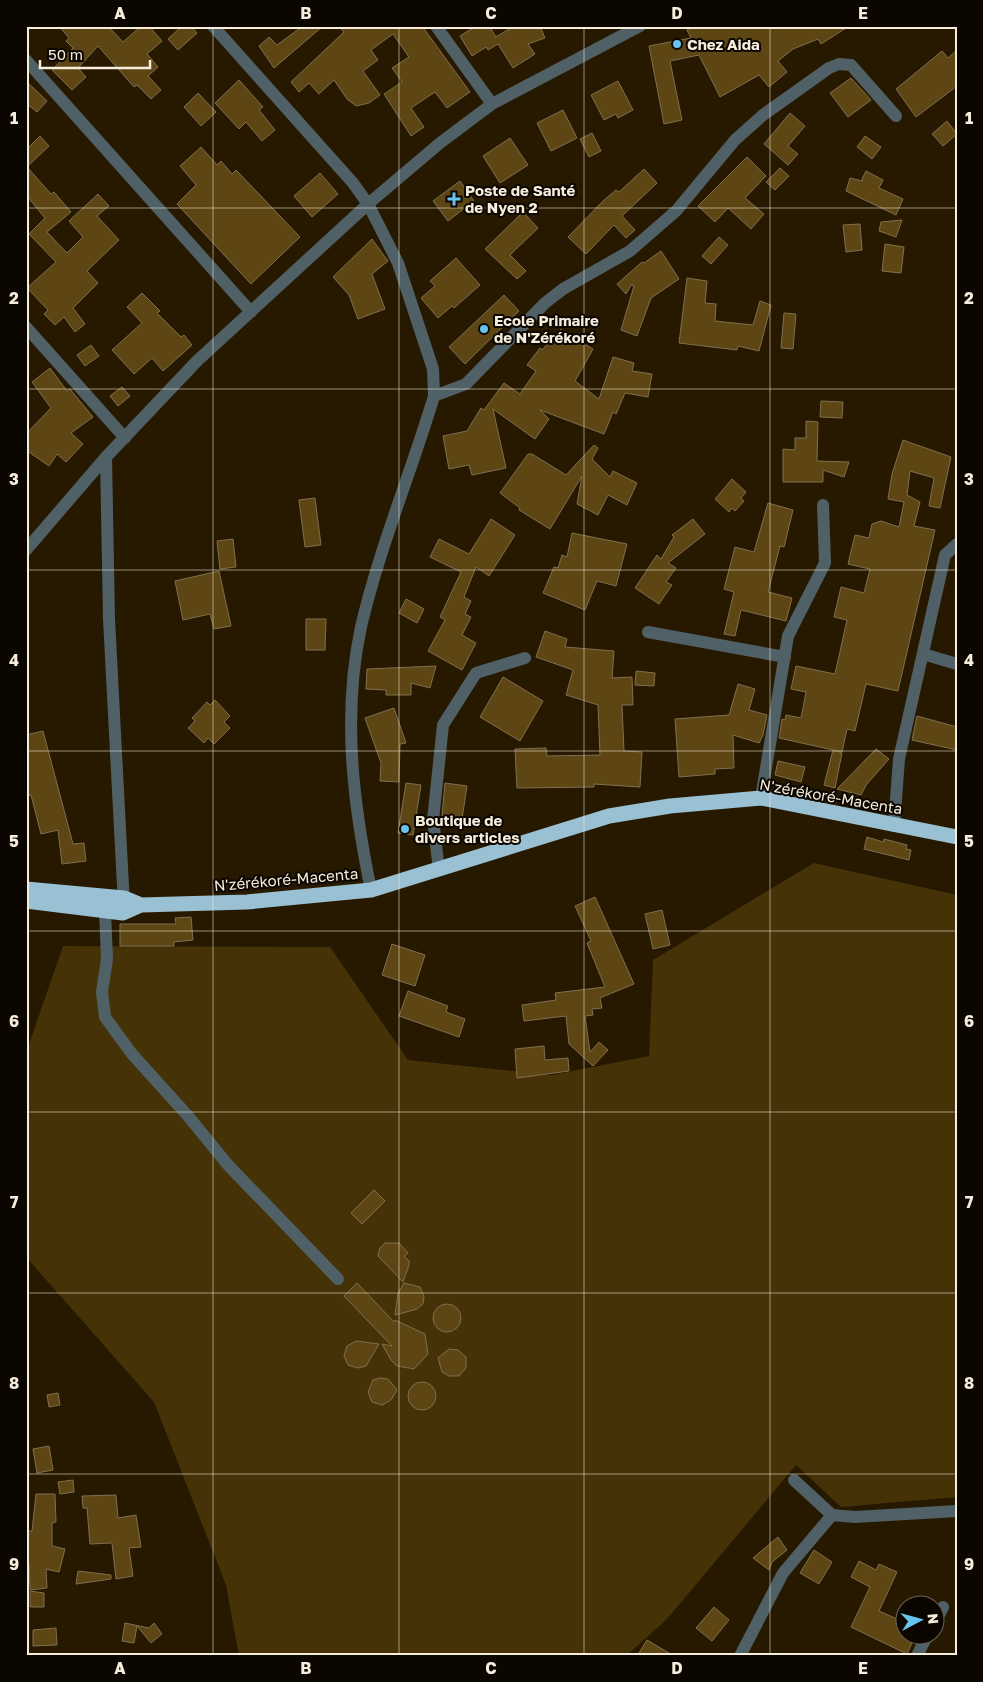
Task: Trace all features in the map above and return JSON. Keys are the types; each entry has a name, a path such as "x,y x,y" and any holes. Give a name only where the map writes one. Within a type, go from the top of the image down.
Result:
{"highway":[{"name":"N'zérékoré-Macenta","path":"26,901 105,911 124,906 247,902 371,890 439,870 568,827 609,816 670,806 760,798 957,837"},
{"name":"N'zérékoré-Macenta","path":"26,889 124,906"}],"street":[{"path":"213,26 353,184 368,204 398,264 433,368 434,396 376,573 361,628 353,684 350,745 355,806 371,890"},
{"path":"436,26 492,104"},
{"path":"26,550 106,457 197,361 368,204 440,143 492,104 640,26"},
{"path":"26,60 251,312"},
{"path":"434,396 466,384 545,303 563,289 630,251 676,211 735,140 762,115 829,68 839,64 851,65 896,116"},
{"path":"26,327 125,438"},
{"path":"106,457 109,619 124,906"},
{"path":"760,798 788,636 825,562 823,506"},
{"path":"894,826 899,759 945,555 957,544"},
{"path":"648,632 785,657"},
{"path":"923,654 957,664"},
{"path":"439,870 433,820 443,725 476,673 525,658"},
{"path":"105,911 107,959 102,992 105,1017 132,1054 188,1116 228,1165 338,1279"},
{"path":"794,1480 832,1514 855,1518 957,1512"},
{"path":"740,1656 783,1573 832,1514"},
{"path":"917,1656 923,1644"}],"shaded area":[{"path":"814,863 957,895 957,1497 841,1507 796,1465 667,1619 626,1656 239,1656 226,1585 154,1402 26,1257 26,1053 63,946 330,947 408,1060 552,1075 649,1056 653,960"}],"building":[{"path":"59,26 108,26 123,42 141,26 149,26 162,41 147,54 158,67 148,76 161,90 151,99 137,85 134,87 98,46 78,68 86,77 72,90 52,70 73,48 66,41 69,38"},
{"path":"182,26 191,26 197,33 178,50 168,39"},
{"path":"303,26 323,26 274,68 259,46 269,37 277,45"},
{"path":"338,26 422,26 470,92 447,108 435,92 411,108 424,127 411,136 384,94 402,82 392,68 409,57 393,34 371,50 378,60 363,71 380,95 369,103 356,106 347,99 334,80 319,94 309,83 299,92 291,82 344,32"},
{"path":"476,26 489,26 496,37 514,26 517,26 519,29 527,26 540,26 545,38 528,44 535,54 513,68 498,44 488,50 486,47 472,56 460,36"},
{"path":"695,26 849,26 821,44 818,39 793,49 778,61 787,72 769,87 759,75 720,97 699,55 670,61 682,120 664,124 649,46 691,38 687,30"},
{"path":"957,50 957,86 916,117 896,89 942,51 948,58"},
{"path":"851,78 871,100 848,117 830,93"},
{"path":"239,80 263,107 259,110 275,130 262,141 246,122 239,129 215,103"},
{"path":"26,81 47,101 37,112 26,103"},
{"path":"618,81 633,110 618,118 616,114 604,120 591,95"},
{"path":"198,93 216,112 201,126 184,107"},
{"path":"563,110 577,138 551,151 537,123"},
{"path":"790,113 805,126 788,146 798,154 788,165 764,144"},
{"path":"947,121 957,134 943,146 932,134"},
{"path":"592,133 601,151 589,157 580,139"},
{"path":"40,136 49,146 27,167 51,194 54,192 71,212 47,232 67,253 83,237 69,221 98,194 109,206 97,216 119,240 87,271 98,283 73,308 85,324 75,332 64,317 55,325 44,314 48,310 27,288 56,262 29,234 45,218 26,195 26,150"},
{"path":"865,136 881,147 872,159 857,147"},
{"path":"510,138 528,165 500,183 483,156"},
{"path":"201,147 217,165 221,161 232,174 236,170 300,237 251,284 177,204 196,185 180,166"},
{"path":"747,157 766,176 745,198 764,214 751,229 728,208 715,222 698,206"},
{"path":"780,168 789,176 775,190 766,182"},
{"path":"644,169 657,183 622,216 635,230 626,238 614,225 586,254 568,237 604,200 616,190 619,192"},
{"path":"866,171 883,180 879,188 903,199 896,215 846,191 850,178 863,181 862,179"},
{"path":"320,173 338,194 312,217 294,196"},
{"path":"460,181 474,201 448,221 433,201"},
{"path":"523,212 538,228 510,255 526,271 517,279 485,249"},
{"path":"902,220 896,237 879,231 881,222"},
{"path":"860,224 862,250 846,252 843,225"},
{"path":"719,237 728,245 711,264 702,256"},
{"path":"372,239 388,261 372,274 385,309 358,319 349,295 333,277"},
{"path":"885,244 904,247 901,273 882,271"},
{"path":"661,251 679,279 651,298 637,336 621,330 634,286 631,285 626,294 617,284 642,262 644,263"},
{"path":"456,258 480,285 454,308 452,306 438,318 421,298 435,286 430,281"},
{"path":"687,278 707,281 705,303 716,304 715,321 753,325 760,301 771,305 759,351 738,346 737,350 679,343"},
{"path":"142,293 160,311 157,313 181,337 184,335 192,345 163,371 152,358 134,374 112,350 142,323 127,307"},
{"name":"Ecole Primaire de N'Zérékoré","path":"504,295 519,311 465,364 449,347"},
{"path":"784,313 796,314 793,349 781,348"},
{"path":"561,329 575,345 577,340 593,349 575,381 599,399 613,357 634,363 632,371 652,374 648,397 625,393 616,414 613,412 604,434 540,410 549,419 535,439 493,409 506,468 472,475 469,465 449,469 443,436 467,431 481,408 484,410 504,383 520,394 536,371 527,365 540,348 542,350"},
{"path":"91,345 99,356 85,366 77,355"},
{"path":"50,368 67,391 70,389 93,417 71,433 83,444 66,462 57,454 49,466 26,450 26,434 51,408 32,382"},
{"path":"122,387 130,396 118,406 110,396"},
{"path":"821,401 843,402 842,418 820,417"},
{"path":"806,421 818,422 817,461 849,462 844,477 823,470 823,482 783,482 783,449 795,450 795,438 806,438"},
{"path":"903,440 951,457 940,508 929,506 934,478 910,471 907,495 920,502 914,526 935,530 898,691 866,684 855,731 847,729 842,752 779,738 782,719 785,720 786,715 801,718 806,692 791,689 796,666 835,674 847,620 834,617 841,587 864,593 870,569 848,564 855,535 869,538 872,524 881,521 899,527 904,502 888,499 892,474"},
{"path":"594,445 598,448 592,459 610,477 613,471 637,483 627,505 608,495 598,515 577,504 582,476 550,529 519,510 520,508 500,493 528,454 532,454 566,475"},
{"path":"732,479 746,492 741,498 744,501 735,511 732,508 729,512 715,499"},
{"path":"315,498 321,545 305,547 299,500"},
{"path":"768,503 793,510 784,547 780,546 768,592 792,598 786,621 741,610 735,636 724,634 734,592 724,589 735,547 754,552"},
{"path":"491,519 515,535 489,576 476,567 464,597 471,601 465,614 471,617 462,635 476,643 462,670 428,651 445,620 440,617 461,572 430,557 439,539 469,554"},
{"path":"693,519 705,534 668,563 676,568 666,582 672,585 659,604 635,588 657,555 661,559 674,537 672,535"},
{"path":"572,533 627,544 616,586 597,581 585,610 543,593 554,567 558,568 562,555 567,557"},
{"path":"233,539 236,567 220,569 217,541"},
{"path":"219,571 231,626 214,629 210,614 183,620 175,581"},
{"path":"406,599 424,609 417,623 399,613"},
{"path":"306,619 326,619 325,650 306,650"},
{"path":"545,631 567,639 565,647 614,651 612,678 632,677 633,705 622,705 624,751 642,752 640,787 594,784 594,787 517,788 515,749 546,748 547,756 600,755 598,705 566,695 573,670 536,657"},
{"path":"436,666 430,688 411,683 411,695 386,695 386,690 366,689 367,669"},
{"path":"636,671 655,673 654,686 635,685"},
{"path":"503,677 543,701 520,741 480,717"},
{"path":"738,684 755,689 749,710 767,715 763,735 759,743 733,735 734,768 715,769 715,774 679,777 675,719 729,715"},
{"path":"215,700 230,716 224,722 230,728 214,744 208,738 204,743 188,728 195,721 192,718 207,702 210,705"},
{"path":"394,708 406,743 400,744 399,782 380,781 381,763 365,718"},
{"path":"917,716 957,727 957,750 912,740"},
{"path":"43,731 73,844 84,843 86,861 62,864 58,830 41,834 31,795 26,796 26,735"},
{"path":"876,749 889,759 866,785 861,795 837,789"},
{"path":"833,750 842,753 835,788 824,785"},
{"path":"778,761 805,767 801,782 775,775"},
{"path":"406,783 421,785 413,835 398,833"},
{"path":"445,783 467,786 462,819 442,816"},
{"path":"867,837 883,842 884,839 907,845 906,849 911,850 909,860 864,849"},
{"path":"595,897 634,984 600,998 602,1008 592,1009 593,1015 585,1016 590,1052 599,1042 608,1050 593,1066 569,1044 566,1016 524,1021 522,1005 556,1000 555,993 605,987 587,943 591,941 575,906"},
{"path":"662,910 670,945 653,949 645,914"},
{"path":"191,917 193,940 174,942 174,946 120,946 120,924 176,924 175,918"},
{"path":"392,944 425,955 415,986 382,975"},
{"path":"408,991 448,1006 446,1012 465,1019 459,1037 399,1016"},
{"path":"544,1046 545,1060 568,1058 569,1071 517,1078 515,1049"},
{"path":"374,1190 385,1201 362,1224 351,1213"},
{"path":"385,1243 399,1243 408,1253 404,1256 409,1261 409,1265 403,1282 378,1256 380,1248"},
{"path":"357,1283 394,1322 395,1320 425,1334 428,1354 414,1369 397,1366 391,1360 382,1344 392,1346 344,1296"},
{"path":"404,1283 420,1287 424,1296 423,1304 417,1309 395,1315 398,1293"},
{"path":"447,1304 457,1308 461,1318 457,1328 447,1332 437,1328 433,1318 437,1308"},
{"path":"356,1341 379,1344 366,1366 358,1368 348,1365 344,1356 347,1346"},
{"path":"449,1349 458,1350 466,1357 466,1368 459,1376 449,1376 442,1372 438,1358"},
{"path":"380,1378 388,1379 397,1390 391,1400 382,1405 372,1402 368,1392 373,1380"},
{"path":"422,1382 432,1386 436,1396 432,1406 422,1410 412,1406 408,1396 412,1386"},
{"path":"58,1393 60,1405 49,1407 47,1395"},
{"path":"49,1446 53,1470 37,1473 33,1449"},
{"path":"73,1480 74,1492 60,1494 58,1482"},
{"path":"36,1494 55,1494 56,1522 52,1523 52,1546 65,1549 59,1572 46,1569 47,1588 30,1590 29,1562 26,1562 26,1531 32,1531"},
{"path":"116,1495 118,1518 136,1515 141,1547 129,1548 133,1576 116,1579 112,1543 90,1544 87,1508 83,1508 82,1496"},
{"path":"778,1537 787,1550 772,1562 769,1570 753,1558"},
{"path":"814,1550 832,1562 819,1584 800,1573"},
{"path":"859,1561 876,1570 879,1564 897,1572 879,1611 896,1619 896,1644 912,1644 907,1654 851,1627 870,1587 851,1577"},
{"path":"78,1571 111,1575 111,1579 76,1584"},
{"path":"30,1591 44,1593 44,1607 30,1607"},
{"path":"714,1607 729,1620 712,1641 696,1628"},
{"path":"125,1623 149,1628 154,1623 162,1634 151,1643 137,1626 134,1643 122,1641"},
{"path":"56,1628 57,1645 33,1646 33,1630"},
{"path":"647,1640 674,1656 637,1656"}],"place":[{"name":"Chez Aida","path":"677,44"},
{"name":"Poste de Santé de Nyen 2","path":"454,199"},
{"name":"Ecole Primaire de N'Zérékoré","path":"484,329"},
{"name":"Boutique de divers articles","path":"405,829"}]}
